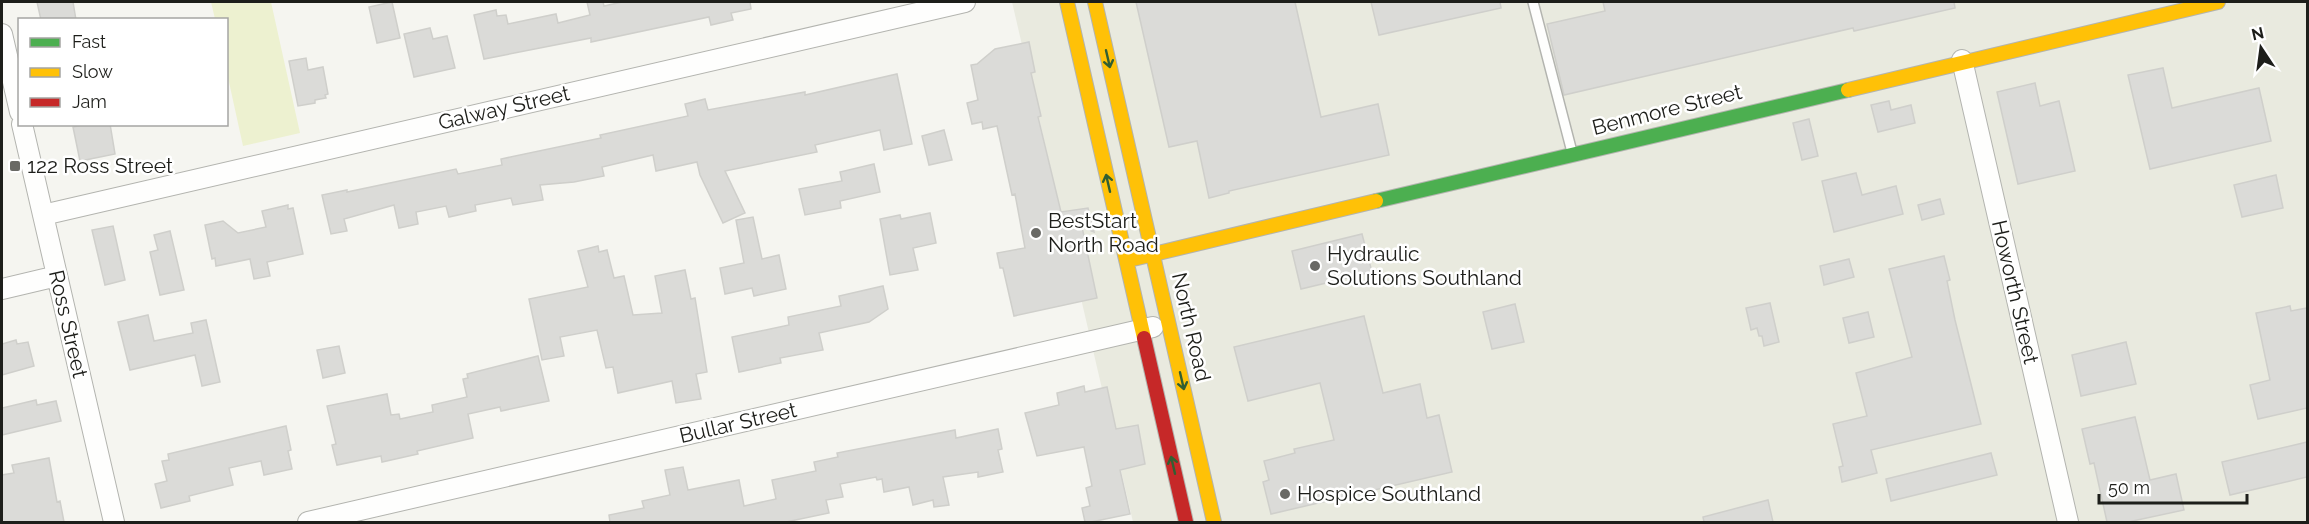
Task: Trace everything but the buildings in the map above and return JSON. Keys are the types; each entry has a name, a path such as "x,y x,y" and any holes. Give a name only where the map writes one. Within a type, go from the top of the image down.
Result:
{"street":[{"name":"Galway Street","path":"43,215 965,2"},
{"path":"1066,2 1186,522"},
{"name":"North Road","path":"1095,2 1215,522"},
{"name":"Benmore Street","path":"1126,260 1962,60 2218,2"},
{"path":"2,34 18,103"},
{"name":"Howorth Street","path":"1962,60 2068,522"},
{"name":"Ross Street","path":"22,126 114,522"},
{"path":"2,289 57,276"},
{"name":"Bullar Street","path":"308,522 1169,324"}],"lane":[{"path":"1533,2 1573,154"}],"shaded area":[{"path":"1012,2 2307,2 2307,522 1133,522"}],"green space":[{"path":"211,2 271,2 300,133 243,146 228,78 228,18 215,18"}],"traffic: fast":[{"path":"1376,201 1848,90"}],"traffic: slow":[{"path":"1067,2 1144,338"},
{"path":"1095,2 1214,522"},
{"path":"1848,90 2218,2"},
{"path":"1133,259 1376,201"}],"traffic: jam":[{"path":"1144,338 1186,522"}],"place":[{"name":"122 Ross Street","path":"15,166"},
{"name":"BestStart North Road","path":"1036,233"},
{"name":"Hydraulic Solutions Southland","path":"1315,266"},
{"name":"Hospice Southland","path":"1285,494"}]}
